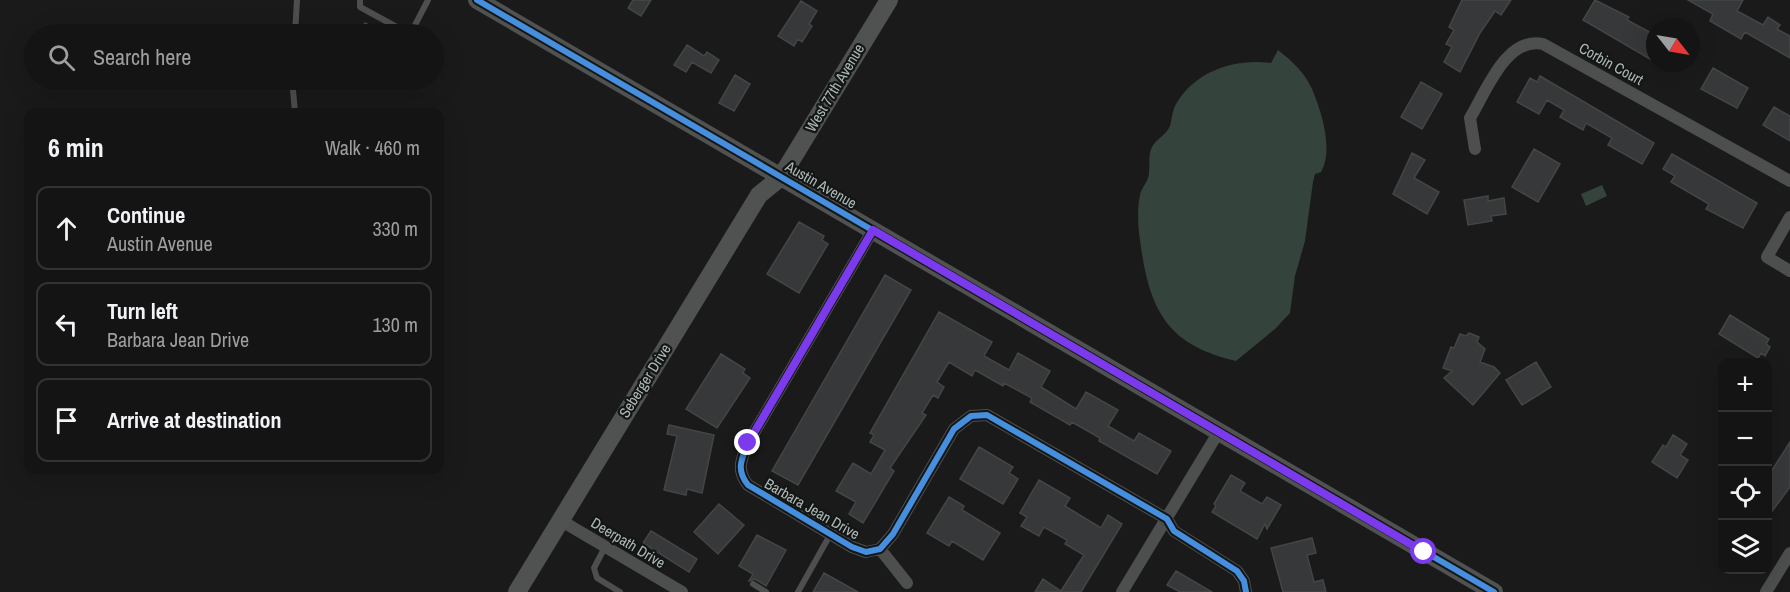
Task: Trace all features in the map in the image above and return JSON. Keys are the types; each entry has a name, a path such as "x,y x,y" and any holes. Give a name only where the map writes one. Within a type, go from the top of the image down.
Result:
{"street":[{"name":"Austin Avenue","path":"477,0 1494,592"},
{"name":"West 77th Avenue","path":"782,177 889,0"},
{"name":"Corbin Court","path":"1475,149 1470,118 1514,50 1533,42 1543,44 1790,181"},
{"name":"Seberger Drive","path":"517,592 759,195 782,177"},
{"path":"1790,217 1767,257 1790,271"},
{"name":"Barbara Jean Drive","path":"873,230 748,443 740,464 742,477 756,492 830,535 866,552 880,549"},
{"path":"908,583 880,549 899,524 954,429 971,416 987,415 1167,519 1174,531 1236,571 1244,581 1246,592"},
{"path":"1122,592 1218,432"},
{"name":"Deerpath Drive","path":"560,520 682,592"},
{"path":"1766,592 1790,553"}],"lane":[{"path":"296,24 297,0"},
{"path":"416,24 428,0"},
{"path":"357,1 360,7 391,24"},
{"path":"293,90 295,108"},
{"path":"798,592 830,535"},
{"path":"606,547 594,568 597,578 620,592"},
{"path":"753,584 766,592"}],"shaded area":[{"path":"1278,50 1297,67 1312,89 1325,130 1325,163 1321,172 1315,174 1313,182 1305,241 1295,276 1290,313 1275,329 1236,361 1196,347 1181,337 1160,312 1146,276 1138,225 1139,202 1148,178 1152,147 1170,126 1175,107 1184,93 1205,75 1217,69 1244,63 1271,63"},
{"path":"1602,185 1607,196 1586,206 1581,194"}],"building":[{"path":"633,0 651,0 641,16 628,8"},
{"path":"1462,0 1511,0 1501,15 1495,11 1480,33 1460,72 1444,62 1452,47 1446,44 1454,30 1449,27"},
{"path":"1595,0 1629,17 1627,20 1646,30 1646,57 1583,20"},
{"path":"1688,0 1743,0 1737,11 1763,25 1768,17 1780,25 1777,29 1790,36 1790,58 1745,32 1741,39 1710,21 1713,14"},
{"path":"801,1 817,11 809,24 812,26 802,42 798,39 794,46 778,36"},
{"path":"687,45 704,56 707,52 719,60 711,73 692,62 686,72 674,65"},
{"path":"1713,68 1748,88 1737,108 1701,89"},
{"path":"735,75 750,84 734,111 719,103"},
{"path":"1540,76 1654,143 1642,164 1608,145 1612,138 1586,123 1583,130 1560,117 1564,110 1547,100 1539,114 1517,102 1530,78 1537,82"},
{"path":"1421,82 1442,94 1422,129 1401,117"},
{"path":"1774,107 1790,116 1790,141 1763,125"},
{"path":"1534,149 1560,164 1538,202 1512,187"},
{"path":"1412,153 1425,160 1414,178 1439,192 1427,214 1393,194"},
{"path":"1672,154 1757,203 1743,228 1706,209 1709,204 1671,182 1675,176 1663,169"},
{"path":"1488,196 1488,201 1504,198 1506,214 1491,216 1492,221 1468,225 1464,200"},
{"path":"799,222 824,236 822,240 828,244 799,293 767,274"},
{"path":"885,275 911,290 798,485 772,471"},
{"path":"939,312 992,342 984,356 1009,370 1018,353 1050,371 1041,387 1076,409 1086,392 1118,410 1108,426 1134,441 1139,433 1171,451 1157,474 1099,441 1100,438 1072,422 1070,425 1030,402 1032,398 1004,383 1003,386 975,370 972,376 949,362 937,382 944,387 938,398 933,395 922,413 926,415 890,468 894,471 863,523 849,514 856,502 836,491 853,463 871,474 885,450 870,442 874,435 870,433"},
{"path":"1730,315 1769,339 1766,344 1770,347 1765,356 1761,353 1758,358 1719,334"},
{"path":"1469,333 1479,337 1477,342 1485,349 1480,362 1494,367 1500,373 1473,405 1444,378 1452,371 1443,368 1451,347 1454,348 1460,334 1466,336"},
{"path":"721,354 745,369 743,373 750,378 717,428 686,409"},
{"path":"1536,362 1551,387 1522,405 1506,380"},
{"path":"669,425 714,435 702,493 687,489 686,495 664,490 677,436 667,434"},
{"path":"1673,435 1687,444 1680,455 1688,460 1677,478 1652,462 1663,445 1666,447"},
{"path":"1790,442 1790,487 1772,511 1772,470"},
{"path":"979,447 1013,467 1009,473 1018,479 1003,504 960,479"},
{"path":"1231,475 1245,483 1240,491 1262,504 1267,497 1281,505 1267,529 1265,524 1257,539 1212,512 1216,506 1214,504"},
{"path":"1039,480 1070,498 1065,506 1101,528 1108,515 1122,524 1081,592 1035,592 1043,579 1061,591 1084,555 1065,544 1067,540 1044,527 1039,536 1021,526 1027,517 1020,513"},
{"path":"949,497 964,506 962,510 1000,533 983,560 952,541 949,546 927,533"},
{"path":"719,504 744,525 718,554 694,532"},
{"path":"651,531 697,559 689,572 643,543"},
{"path":"757,535 786,550 766,586 755,579 749,581 753,574 739,566"},
{"path":"1312,538 1316,553 1307,555 1314,582 1323,580 1326,592 1283,592 1271,548"},
{"path":"1176,571 1212,592 1180,592 1167,585"},
{"path":"824,573 858,592 813,592"}],"cycle path":[{"path":"477,0 1494,592"},
{"path":"873,230 748,443 741,465 742,475 748,485 852,547 866,552 880,549 893,534 954,429 971,416 987,415 1167,519 1174,531 1237,571 1244,581 1246,592"}],"route":[{"path":"748,443 873,230 1424,552"}]}
